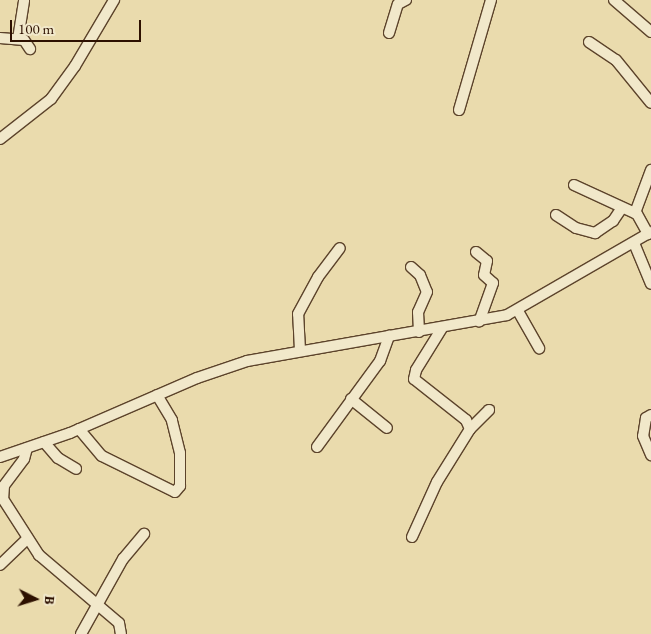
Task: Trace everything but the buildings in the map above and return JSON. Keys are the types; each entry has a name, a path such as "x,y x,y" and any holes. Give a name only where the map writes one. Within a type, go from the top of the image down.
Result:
{"street":[{"path":"18,39 24,0"},
{"path":"0,139 51,100 114,0"},
{"path":"389,33 398,4 406,0"},
{"path":"459,110 491,0"},
{"path":"614,0 651,32"},
{"path":"0,38 25,40 30,50"},
{"path":"588,42 616,60 651,103"},
{"path":"635,213 651,170"},
{"path":"0,457 79,429 220,369 300,350 479,322 518,311 650,233 635,213 621,209 574,184"},
{"path":"556,215 576,228 595,233 613,221 621,209"},
{"path":"634,243 651,284"},
{"path":"300,350 298,314 318,277 340,248"},
{"path":"476,252 487,261 484,275 493,284 479,322"},
{"path":"411,267 420,275 427,292 418,312 419,332"},
{"path":"518,311 539,348"},
{"path":"442,328 416,370 414,379 466,420 470,429"},
{"path":"317,447 350,399 380,361 389,336"},
{"path":"79,429 102,456 175,492 180,486 180,453 172,420 157,396"},
{"path":"350,399 387,428"},
{"path":"412,537 437,482 470,429 489,410"},
{"path":"651,415 646,418 644,436 651,455"},
{"path":"44,442 58,458 76,469"},
{"path":"27,448 24,459 2,492 3,499 39,555 119,623 121,634"},
{"path":"81,634 96,604 123,559 144,534"},
{"path":"0,565 27,539"}]}
